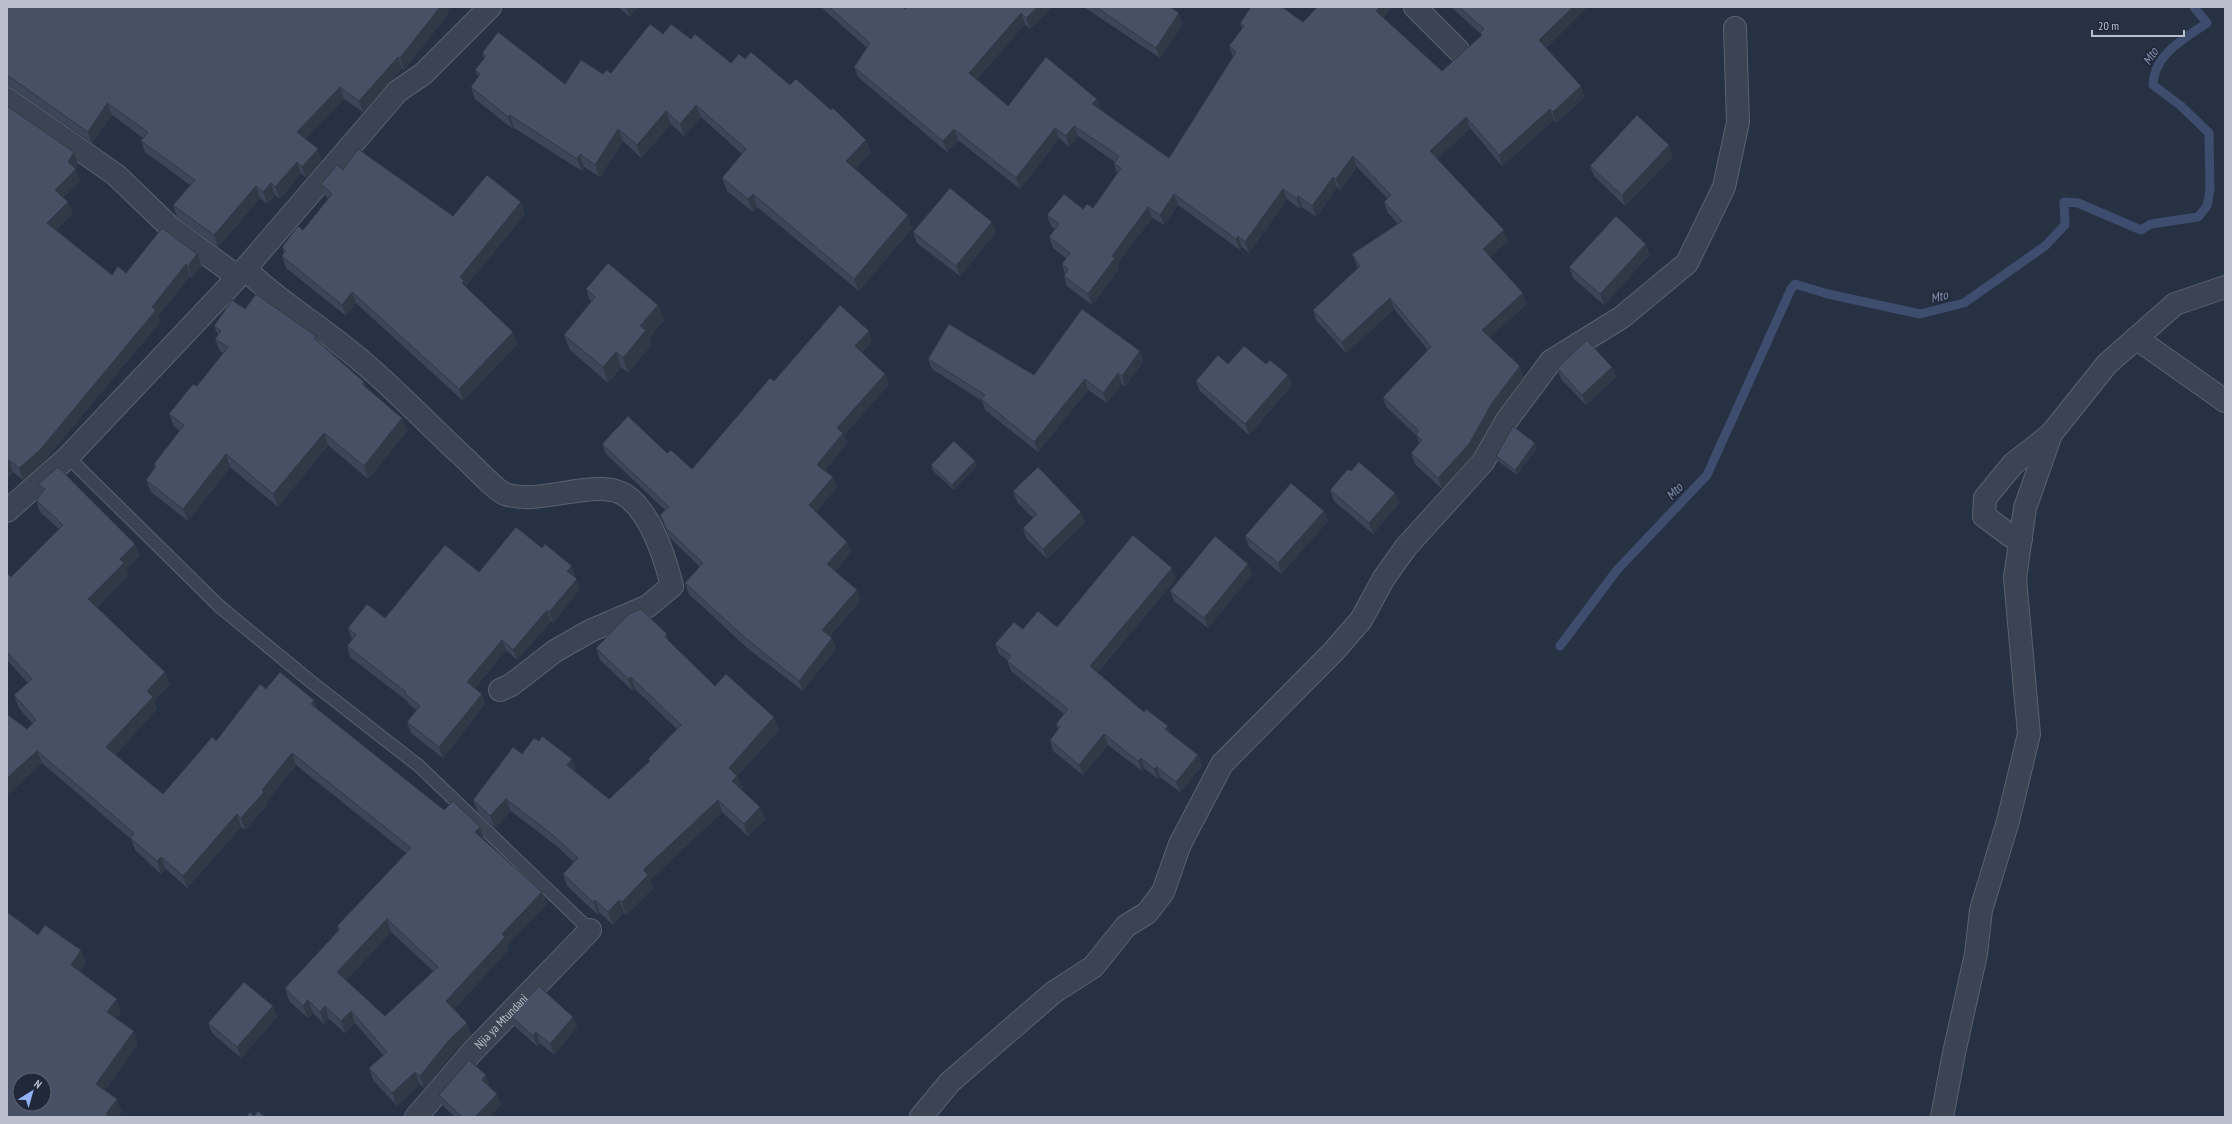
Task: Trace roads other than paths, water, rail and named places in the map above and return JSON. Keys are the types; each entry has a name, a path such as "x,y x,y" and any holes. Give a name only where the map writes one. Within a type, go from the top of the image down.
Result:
{"street":[{"path":"7,511 68,457 242,273 398,91 423,74 490,7"},
{"path":"1416,7 1458,50"},
{"path":"921,1117 950,1082 1054,992 1093,967 1126,926 1147,914 1163,892 1180,844 1222,764 1334,651 1361,620 1384,578 1406,547 1483,462 1507,420 1551,361 1622,317 1687,263 1724,187 1738,122 1735,28"},
{"path":"7,99 116,175 171,228 242,273 337,341 385,380 414,411 504,494 535,498 594,489 618,491 629,498 646,517 666,562 672,586 648,606 590,631 555,651 511,685 500,690"},
{"path":"2021,539 2011,536 1984,516 1985,498 2013,464 2051,434 2107,364 2136,338 2175,304 2225,287"},
{"path":"2136,338 2225,401"},
{"path":"1942,1117 1976,954 1981,910 2008,821 2029,734 2015,578 2026,508 2051,434"},
{"name":"Njia ya Mtundani","path":"416,1117 473,1051 590,930"}],"lane":[{"path":"68,457 219,606 310,681 419,766 590,930"}],"waterway":[{"name":"Mto","path":"1560,646 1617,570 1707,475 1791,289 1795,284 1828,294 1920,314 1964,303 2045,246 2065,225 2064,202 2078,203 2141,230 2151,224 2198,217 2207,206 2210,190 2209,133 2181,106 2153,85 2155,74 2164,56 2180,41 2207,23 2194,7"}]}
